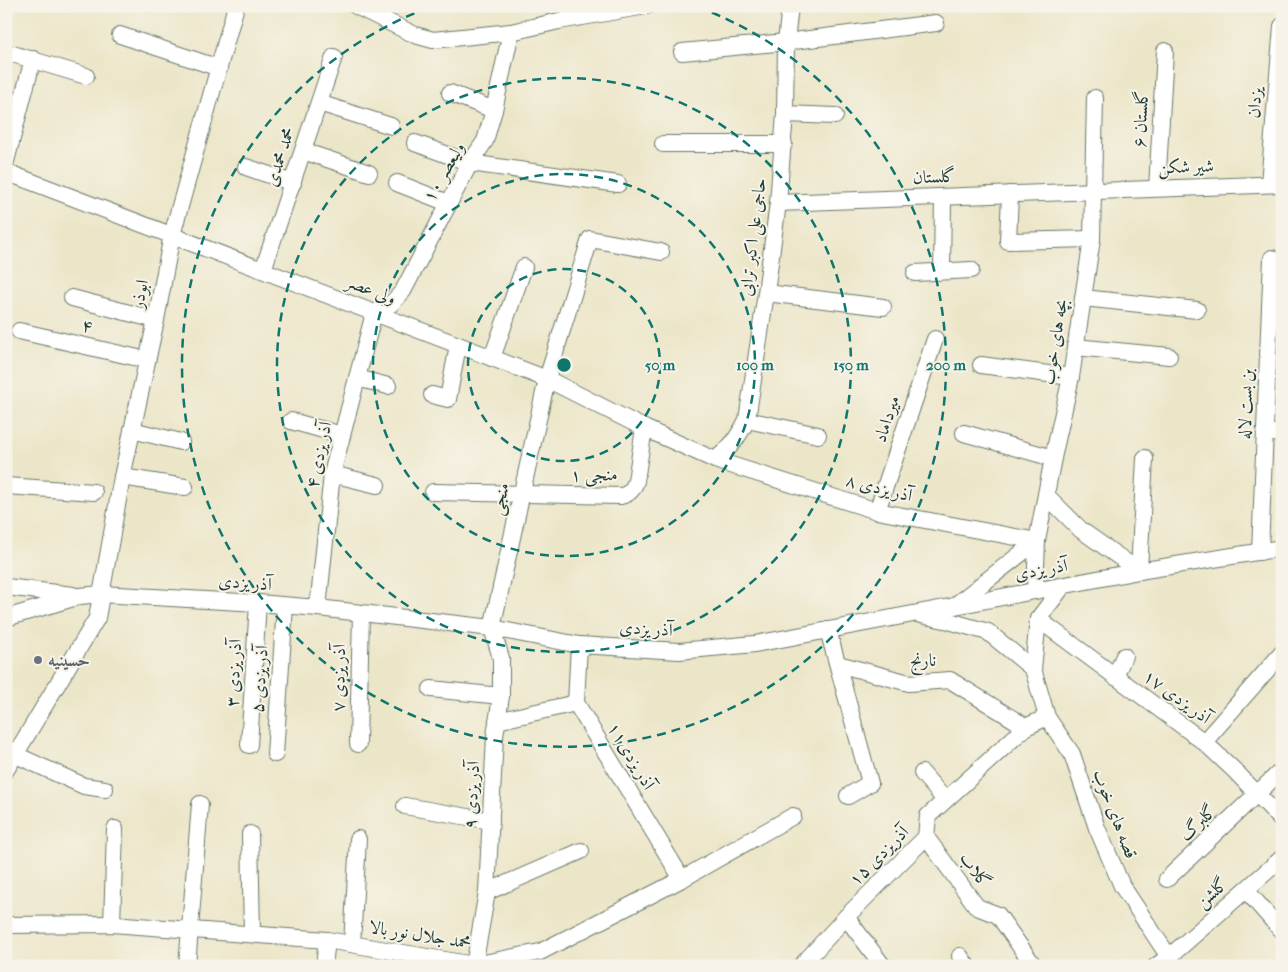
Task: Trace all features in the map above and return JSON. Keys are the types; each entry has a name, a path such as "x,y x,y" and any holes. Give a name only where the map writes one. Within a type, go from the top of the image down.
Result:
{"street":[{"name":"ابوذر","path":"6,770 97,618 122,477 156,320 172,235 236,6"},
{"path":"356,6 415,35 433,40 511,32 558,14 646,6"},
{"name":"حاجی علی اکبر ترابی","path":"715,460 738,438 747,420 778,203 784,144 786,42 790,6"},
{"path":"682,52 786,42 936,23"},
{"name":"یزدان","path":"1275,184 1282,26"},
{"name":"۱۰ ولیعصر","path":"374,313 392,304 403,291 470,162 485,141 494,110 511,32"},
{"path":"120,35 219,68"},
{"name":"گلستان ۶","path":"1156,188 1164,51"},
{"path":"6,52 86,76"},
{"name":"محمد محمدی","path":"263,270 334,57"},
{"path":"6,161 33,60"},
{"path":"450,94 494,110"},
{"name":"بچه های خوب","path":"1035,591 1037,541 1071,377 1092,239 1094,98"},
{"path":"319,102 391,126"},
{"path":"785,114 835,116"},
{"path":"415,143 470,162 618,184"},
{"path":"663,144 784,144"},
{"path":"303,151 369,173"},
{"path":"246,167 293,183"},
{"name":"ولی عصر","path":"6,172 547,379 644,428 715,460"},
{"path":"397,183 448,203"},
{"name":"شیر شکن","path":"1092,191 1275,184"},
{"name":"گلستان","path":"778,203 1092,191"},
{"path":"1010,194 1008,241 1092,239"},
{"path":"942,271 943,197"},
{"name":"منجی","path":"492,628 547,379 590,239 661,252"},
{"name":"بن بست لاله","path":"1260,552 1272,258"},
{"path":"492,358 524,268"},
{"path":"915,273 971,270"},
{"path":"766,293 883,308"},
{"path":"72,298 156,320"},
{"path":"1082,298 1197,310"},
{"name":"۴ آذر یزدی","path":"318,608 332,474 374,313"},
{"name":"۴","path":"19,331 147,360"},
{"name":"میرداماد","path":"877,511 935,339"},
{"path":"432,395 448,399 458,345"},
{"path":"1075,347 1169,356"},
{"path":"981,365 1071,377"},
{"path":"357,378 388,386"},
{"path":"747,420 818,435"},
{"path":"292,421 342,435"},
{"name":"منجی ۱","path":"433,492 522,495 627,495 634,489 644,428"},
{"path":"132,430 181,442"},
{"path":"964,432 1053,458"},
{"path":"1265,432 1282,434"},
{"path":"1138,571 1144,458"},
{"name":"۸ آذر یزدی","path":"715,460 877,511 1037,541"},
{"path":"332,474 377,485"},
{"path":"122,477 185,487"},
{"path":"6,486 94,492"},
{"path":"1046,495 1081,530 1138,571"},
{"path":"956,605 1037,541"},
{"name":"آذر یزدی","path":"6,618 80,596 101,594 318,608 492,628 579,645 679,650 755,644 1138,571 1282,548"},
{"path":"1038,619 1063,586"},
{"path":"6,587 80,596"},
{"name":"آذر یزدی ۳","path":"249,745 258,603"},
{"name":"آذر یزدی ۵","path":"275,754 285,606"},
{"name":"آذر یزدی ۷","path":"358,744 361,613"},
{"path":"914,614 949,620 988,632 1033,669"},
{"name":"قصه های خوب","path":"1038,619 1033,669 1047,717 1072,754 1097,828 1122,886 1167,963"},
{"name":"آذر یزدی ۱۷","path":"1038,619 1204,742 1282,820"},
{"name":"آذر یزدی ۹","path":"474,965 487,892 495,736 501,696 501,658 492,628"},
{"path":"828,630 870,783 848,796"},
{"path":"497,721 576,703 579,645"},
{"path":"1204,742 1282,653"},
{"path":"1115,677 1124,656"},
{"name":"نارنج","path":"838,664 909,682 950,680 1026,727"},
{"path":"431,689 501,696"},
{"name":"آذر یزدی۱۱","path":"576,703 682,879"},
{"name":"۱۵ آذریزدی","path":"801,966 846,917 926,837 928,816 1026,727 1047,717"},
{"path":"16,755 84,786 105,789"},
{"path":"1257,795 1282,770"},
{"path":"922,773 945,800"},
{"name":"گلبرگ","path":"1167,880 1257,795"},
{"path":"187,966 200,804"},
{"path":"405,806 491,821"},
{"name":"محمد جلال نور بالا","path":"6,925 112,924 327,940 474,965 540,959 793,816"},
{"path":"112,924 115,830"},
{"path":"250,834 252,934"},
{"name":"گلاب","path":"926,837 977,907 998,915 1034,966"},
{"path":"352,944 358,839"},
{"path":"487,892 581,851"},
{"name":"گلشن","path":"1167,963 1282,858"},
{"path":"1246,890 1280,929"},
{"path":"846,917 883,966"},
{"path":"324,966 327,940"}],"place":[{"name":"حسینیه","path":"38,660"}]}
